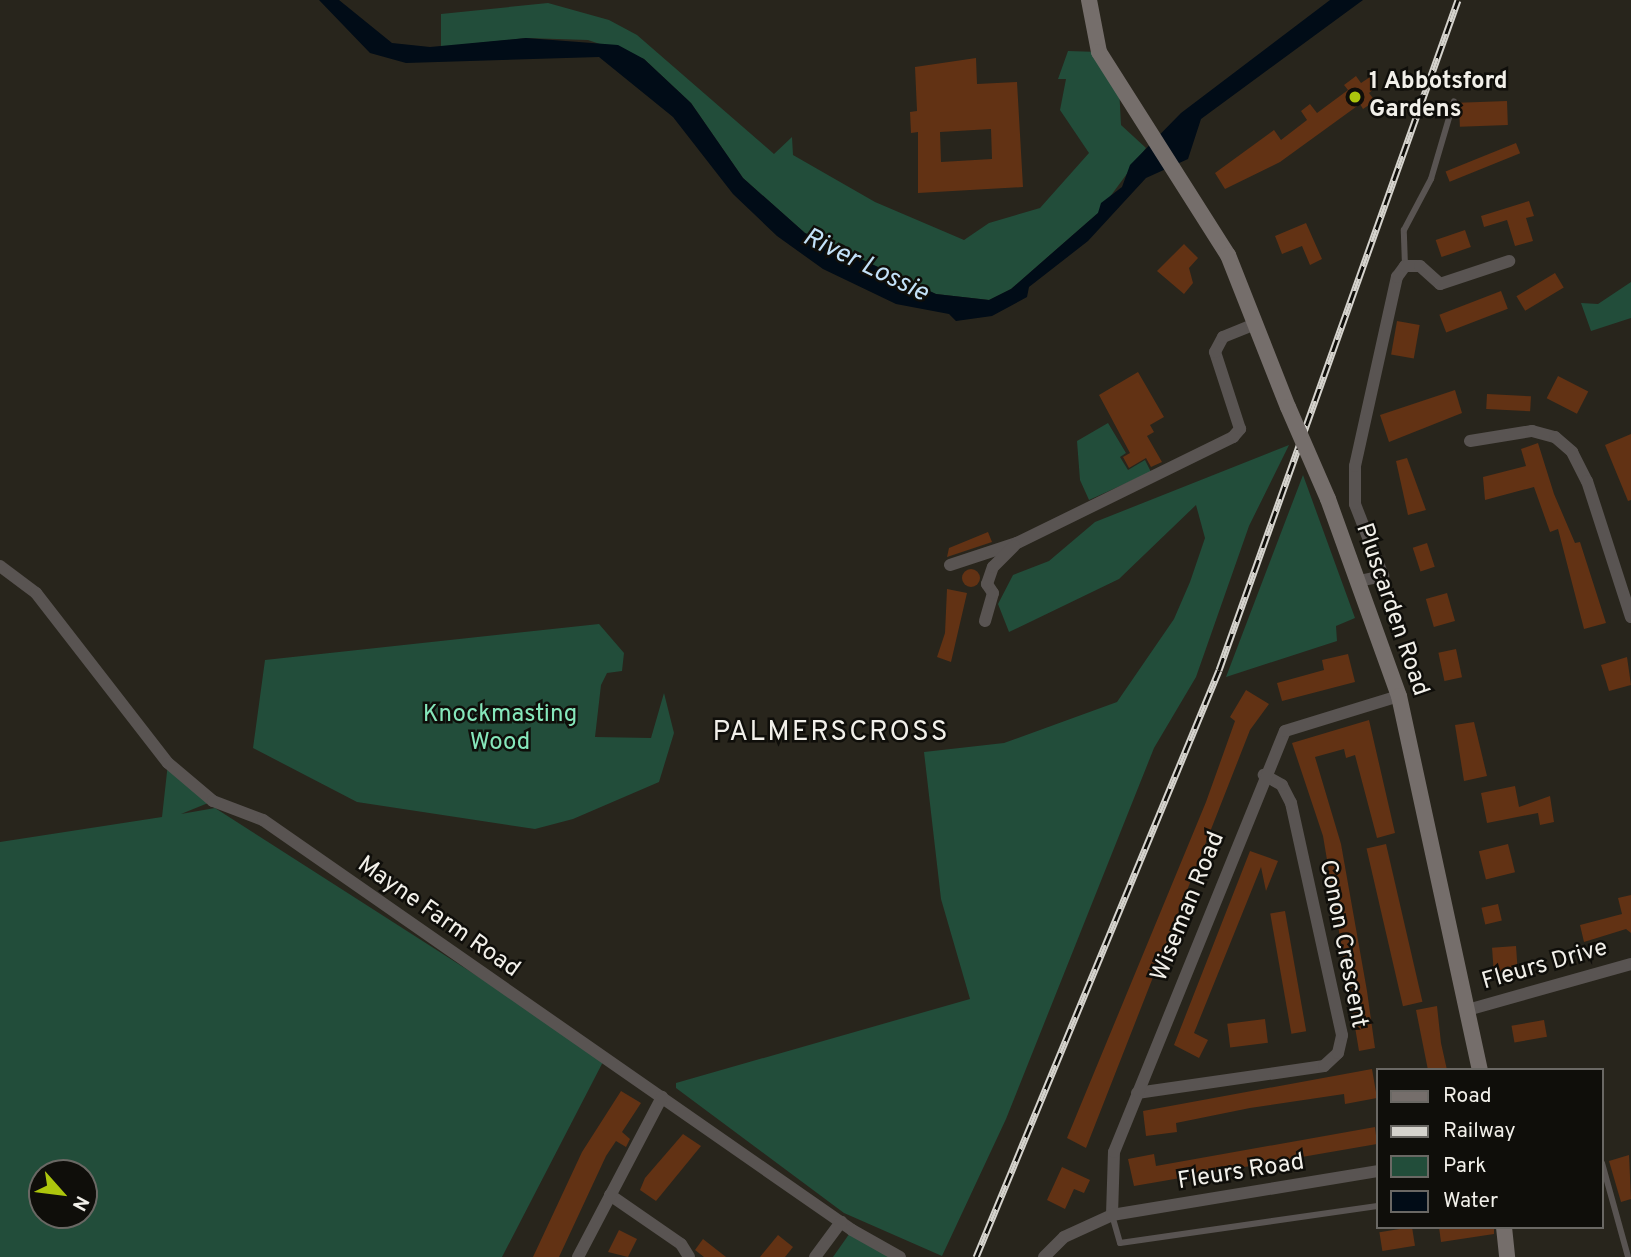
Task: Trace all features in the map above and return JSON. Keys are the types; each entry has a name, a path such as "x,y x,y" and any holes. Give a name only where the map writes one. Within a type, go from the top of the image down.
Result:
{"main road":[{"name":"Pluscarden Road","path":"1089,0 1099,52 1139,118 1189,189 1228,255 1359,581 1399,696 1471,1009 1480,1068"},
{"path":"1504,1229 1507,1257"}],"street":[{"path":"1359,581 1383,576 1355,504 1355,466 1389,306 1405,266 1420,266 1440,284 1509,261"},
{"path":"950,565 1017,543 1233,437 1240,429 1225,396 1215,352 1223,337 1256,324"},
{"path":"1470,441 1532,431 1555,437 1572,452 1587,481 1631,617"},
{"path":"985,621 993,567 1017,543"},
{"name":"Mayne Farm Road","path":"0,566 36,593 168,763 213,801 262,820 841,1222 900,1257"},
{"name":"Wiseman Road","path":"1112,1215 1114,1152 1264,775 1284,732 1399,696"},
{"name":"Conon Crescent","path":"1136,1093 1324,1066 1338,1053 1342,1035 1291,803 1282,785 1264,775"},
{"name":"Fleurs Drive","path":"1471,1009 1631,964"},
{"path":"578,1257 662,1097"},
{"name":"Fleurs Road","path":"1044,1257 1065,1237 1112,1215 1376,1171"},
{"path":"610,1195 681,1244 689,1257"},
{"path":"815,1257 841,1222"}],"lane":[{"path":"1405,266 1404,230 1431,179 1454,101"},
{"path":"1603,1167 1628,1257"},
{"path":"1112,1215 1119,1243 1376,1206"}],"green space":[{"path":"548,3 609,20 637,35 774,154 792,137 793,155 875,202 964,240 989,223 1040,208 1089,153 1060,110 1066,79 1058,79 1068,51 1099,52 1119,87 1121,125 1146,148 1098,213 1011,289 989,300 936,294 805,233 743,178 691,103 644,59 588,40 526,38 441,47 441,14"},
{"path":"1631,282 1631,318 1591,331 1581,303 1598,304"},
{"path":"1108,423 1126,453 1120,457 1128,470 1145,460 1151,472 1089,500 1080,480 1077,441"},
{"path":"1289,445 1249,526 1196,677 1154,748 1006,1119 942,1256 844,1213 676,1088 676,1083 970,999 941,899 924,752 1004,743 1117,702 1174,619 1190,582 1205,538 1196,505 1119,579 1009,632 998,604 1013,575 1049,561 1095,522"},
{"path":"1303,475 1355,618 1336,626 1337,641 1226,677"},
{"name":"Knockmasting Wood","path":"599,624 624,653 622,671 607,673 601,685 595,737 651,738 664,693 674,733 659,782 573,819 535,829 357,802 253,748 265,660"},
{"path":"168,763 213,801 181,814 215,808 605,1058 502,1257 0,1257 0,842 162,817"},
{"path":"852,1230 900,1257 833,1257"}],"water":[{"name":"River Lossie","path":"319,0 339,0 392,43 430,47 526,38 618,45 644,59 691,103 743,178 805,233 936,294 989,300 1011,289 1098,213 1101,203 1122,187 1130,165 1181,113 1330,0 1363,0 1201,119 1188,159 1146,178 1088,241 1029,287 1027,297 992,316 956,321 949,314 896,304 823,269 777,236 733,194 673,117 599,57 406,63 370,53"}],"building":[{"path":"976,58 977,84 1017,82 1023,187 918,193 918,132 911,133 910,112 917,111 915,67","holes":["991,129 992,159 941,162 940,132"]},
{"path":"1356,76 1361,83 1370,77 1377,86 1369,93 1375,101 1363,109 1360,104 1280,162 1225,189 1215,173 1274,130 1281,140 1307,120 1301,111 1310,104 1317,113 1348,90 1344,85"},
{"path":"1507,101 1508,125 1460,127 1459,103"},
{"path":"1516,143 1520,153 1450,182 1446,171"},
{"path":"1529,201 1534,216 1526,218 1533,241 1515,246 1507,220 1484,227 1481,216"},
{"path":"1306,223 1322,259 1310,265 1302,246 1282,254 1275,236"},
{"path":"1465,230 1471,247 1442,257 1436,240"},
{"path":"1184,244 1198,258 1189,268 1193,283 1184,294 1157,271"},
{"path":"1555,273 1564,288 1525,311 1516,296"},
{"path":"1501,291 1508,309 1446,332 1439,315"},
{"path":"1397,321 1420,325 1414,358 1391,354"},
{"path":"1138,372 1164,417 1150,425 1154,432 1147,436 1162,462 1151,467 1146,458 1129,468 1123,457 1130,453 1099,395"},
{"path":"1558,376 1588,391 1577,414 1547,398"},
{"path":"1455,390 1462,413 1389,442 1380,415"},
{"path":"1487,394 1531,396 1530,411 1486,409"},
{"path":"1631,434 1631,500 1628,501 1605,445"},
{"path":"1538,443 1554,494 1575,543 1580,542 1606,623 1584,629 1558,529 1550,532 1534,487 1485,500 1483,477 1526,466 1521,449"},
{"path":"1407,458 1426,510 1408,515 1396,461"},
{"path":"988,532 992,542 947,557 949,548"},
{"path":"1427,543 1435,567 1420,571 1413,548"},
{"path":"967,569 975,569 980,578 978,585 967,587 962,582 962,574"},
{"path":"947,589 967,593 951,662 937,657 945,633"},
{"path":"1447,593 1455,621 1434,627 1426,599"},
{"path":"1456,649 1462,677 1444,681 1438,653"},
{"path":"1348,654 1355,682 1282,701 1277,683 1324,670 1322,660"},
{"path":"1627,657 1631,685 1609,691 1601,665"},
{"path":"1246,690 1269,704 1250,730 1086,1148 1067,1138 1206,802 1235,721 1230,717"},
{"path":"1369,720 1395,833 1377,838 1355,755 1346,758 1344,749 1315,757 1341,844 1367,991 1375,1048 1359,1051 1323,836 1292,743"},
{"path":"1474,722 1487,776 1464,781 1455,725"},
{"path":"1515,786 1519,807 1550,796 1554,822 1540,825 1538,813 1487,823 1481,793"},
{"path":"1386,844 1422,1002 1403,1006 1367,848"},
{"path":"1508,844 1515,872 1486,879 1479,851"},
{"path":"1250,851 1278,861 1266,891 1261,867 1194,1033 1208,1040 1199,1058 1174,1045"},
{"path":"1631,895 1631,933 1626,929 1584,942 1580,925 1622,914 1618,898"},
{"path":"1498,904 1502,921 1485,924 1481,908"},
{"path":"1285,911 1306,1031 1291,1034 1270,914"},
{"path":"1516,946 1518,973 1494,975 1492,948"},
{"path":"1437,1006 1447,1068 1428,1068 1416,1010"},
{"path":"1265,1019 1268,1043 1230,1047 1227,1024"},
{"path":"1544,1020 1547,1037 1514,1042 1512,1026"},
{"path":"1372,1069 1376,1092 1376,1098 1345,1104 1344,1094 1250,1108 1176,1123 1177,1132 1146,1136 1143,1111"},
{"path":"621,1091 641,1103 622,1132 630,1139 626,1147 616,1141 606,1156 559,1257 533,1257 582,1152"},
{"path":"1375,1127 1376,1144 1134,1186 1128,1159 1154,1154 1156,1166"},
{"path":"683,1134 701,1146 656,1201 640,1190 645,1178"},
{"path":"1629,1155 1631,1199 1621,1202 1609,1161"},
{"path":"1062,1167 1090,1180 1084,1193 1074,1189 1065,1209 1047,1200"},
{"path":"1412,1229 1415,1246 1382,1251 1379,1232"},
{"path":"1439,1229 1494,1229 1494,1234 1441,1242"},
{"path":"619,1230 637,1239 628,1257 608,1252"},
{"path":"778,1235 793,1247 785,1257 760,1257"},
{"path":"703,1239 726,1257 704,1257 695,1250"}],"railway":[{"path":"976,1257 1219,670 1458,0"}],"place":[{"name":"1 Abbotsford Gardens","path":"1355,97"}],"district":[{"name":"PALMERSCROSS","path":"831,733"}]}
